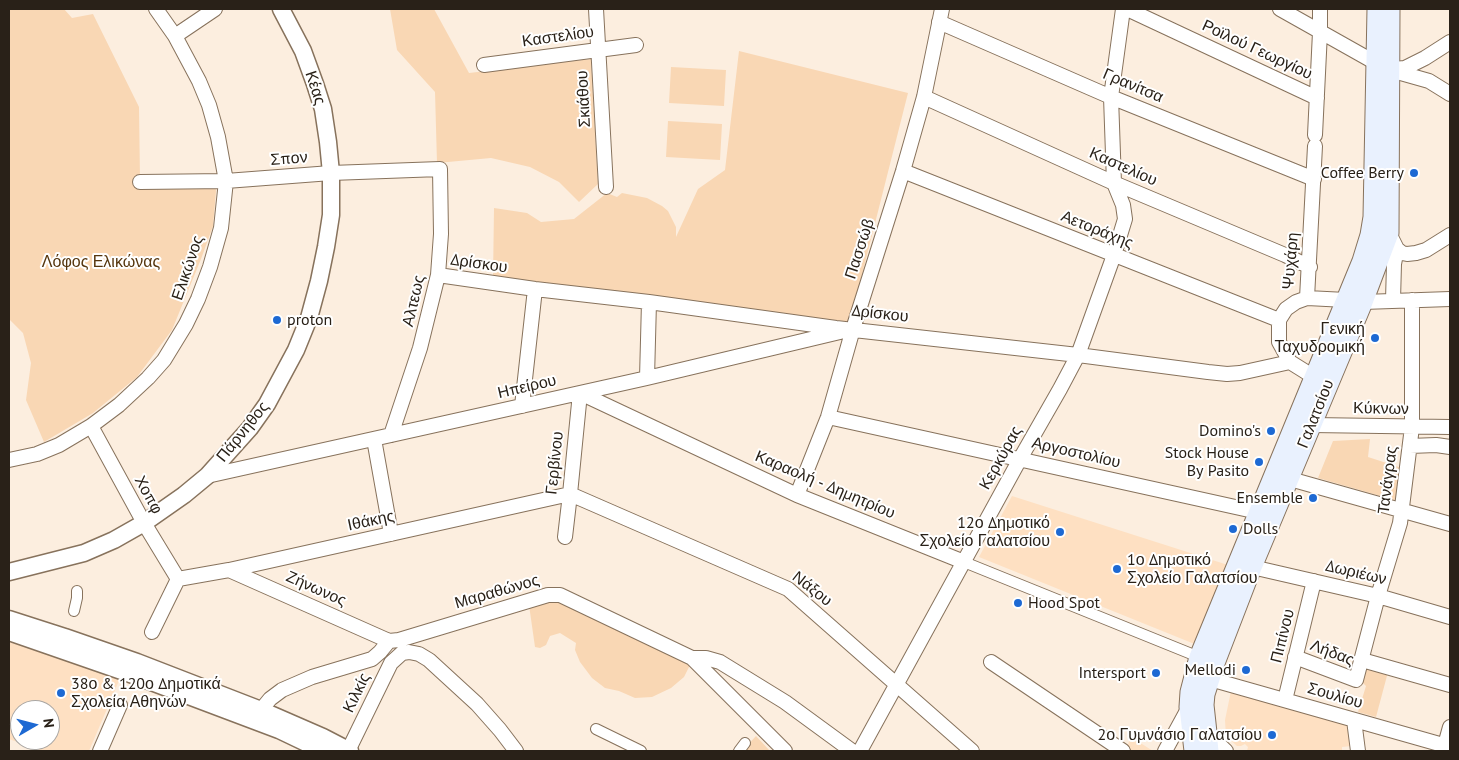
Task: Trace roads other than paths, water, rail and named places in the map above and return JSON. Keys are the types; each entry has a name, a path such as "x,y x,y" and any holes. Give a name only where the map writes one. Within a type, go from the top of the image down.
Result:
{"main road":[{"name":"Γαλατσίου","path":"1194,751 1189,707 1190,692 1199,657 1314,377 1354,301 1393,241 1383,66 1377,9"},
{"name":"Γαλατσίου","path":"1209,751 1204,705 1210,678 1252,567 1312,425 1354,301 1373,217 1383,66 1390,9"}],"street":[{"name":"Ελικώνος","path":"12,457 37,454 59,445 91,426 119,405 148,378 164,360 186,324 210,267 221,228 226,181 218,137 209,105 199,81 175,36 156,9"},
{"path":"175,36 214,9"},
{"name":"Κέας","path":"281,9 303,51 316,84 328,142 331,173"},
{"name":"Σκιάθου","path":"596,9 606,187"},
{"path":"1114,183 1112,97 1123,9"},
{"name":"Ροϊλού Γεωργίου","path":"1128,9 1316,98"},
{"path":"1280,9 1383,66 1429,81 1450,94"},
{"name":"Ψυχάρη","path":"1279,320 1286,309 1296,302 1307,298 1314,179 1320,9"},
{"name":"Γρανίτσα","path":"941,16 1112,97 1314,179"},
{"name":"Πασσώβ","path":"798,495 828,417 853,329 903,171 924,96 941,16"},
{"path":"1383,66 1405,68 1426,58 1450,42"},
{"name":"Καστελίου","path":"484,65 636,45"},
{"name":"Καστελίου","path":"924,96 1114,183 1310,267"},
{"name":"Σπον","path":"140,182 226,181 331,173 440,169"},
{"name":"Αλτεως","path":"391,435 420,348 438,275 441,234 440,169"},
{"name":"Αετοράχης","path":"903,171 1279,320"},
{"name":"Πάρνηθος","path":"9,572 84,553 114,540 144,523 207,476 250,428 267,404 296,350 308,318 319,281 326,247 331,215 331,173"},
{"name":"Κερκύρας","path":"860,751 1078,355 1125,219 1123,205 1114,183"},
{"path":"1393,241 1402,253 1407,254 1426,250 1450,236"},
{"path":"1393,241 1393,300"},
{"name":"Δρίσκου","path":"438,275 535,290 649,302 836,328 1227,374 1290,362"},
{"path":"522,406 535,290"},
{"path":"1307,298 1354,301 1450,299"},
{"name":"Τανάγρας","path":"1356,680 1402,511 1412,427 1412,300"},
{"path":"647,378 649,302"},
{"path":"1279,320 1278,342 1290,362 1314,377"},
{"name":"Ηπείρου","path":"207,476 647,378 853,329"},
{"name":"Γερβίνου","path":"565,537 580,393"},
{"name":"Καραολή - Δημητρίου","path":"580,393 798,495 1199,657"},
{"name":"Αργοστολίου","path":"828,417 1258,512"},
{"name":"Κύκνων","path":"1312,425 1450,427"},
{"name":"Χοπφ","path":"91,426 144,523 178,579"},
{"path":"374,439 392,534"},
{"path":"1410,446 1436,445 1450,447"},
{"path":"1290,479 1450,524"},
{"name":"Ιθάκης","path":"178,579 229,570 570,494"},
{"name":"Νάξου","path":"570,494 788,589 972,751"},
{"name":"Δωριέων","path":"1252,567 1378,596 1450,617"},
{"name":"Ζήνωνος","path":"229,570 389,641"},
{"path":"152,632 178,579"},
{"name":"Πιπίνου","path":"1285,700 1314,581"},
{"path":"74,611 77,591"},
{"name":"Μαραθώνος","path":"389,641 399,640 548,595 560,595 692,658 784,751"},
{"path":"9,619 137,662 261,710 349,751"},
{"path":"9,632 270,727 323,751"},
{"path":"261,710 270,699 282,690 312,677 372,659 389,641"},
{"name":"Κιλκίς","path":"349,751 391,663 402,654 410,652 419,654 429,660 477,704 516,751"},
{"name":"Λήδας","path":"1295,657 1356,680"},
{"name":"Μαραθώνος","path":"692,658 706,658 720,662 785,702 852,751"},
{"path":"1362,660 1450,685"},
{"path":"991,662 1123,751"},
{"name":"Σουλίου","path":"1210,678 1448,746"},
{"path":"100,751 120,705"},
{"path":"1165,751 1189,707"},
{"path":"1354,720 1358,751"},
{"path":"1448,746 1450,727"},
{"path":"596,729 641,751"},
{"path":"1206,732 1226,751"}],"place":[{"name":"Coffee Berry","path":"1414,173"},
{"name":"proton","path":"277,320"},
{"name":"Γενική Ταχυδρομική","path":"1375,338"},
{"name":"Domino's","path":"1271,431"},
{"name":"Stock House By Pasito","path":"1259,462"},
{"name":"Ensemble","path":"1313,498"},
{"name":"Dolls","path":"1233,529"},
{"name":"12ο Δημοτικό Σχολείο Γαλατσίου","path":"1060,532"},
{"name":"1ο Δημοτικό Σχολείο Γαλατσίου","path":"1117,569"},
{"name":"Hood Spot","path":"1018,603"},
{"name":"Mellodi","path":"1246,670"},
{"name":"Intersport","path":"1156,673"},
{"name":"38ο & 120ο Δημοτικά Σχολεία Αθηνών","path":"61,693"},
{"name":"2ο Γυμνάσιο Γαλατσίου","path":"1272,735"}],"park label":[{"name":"Λόφος Ελικώνας","path":"101,262"}]}
